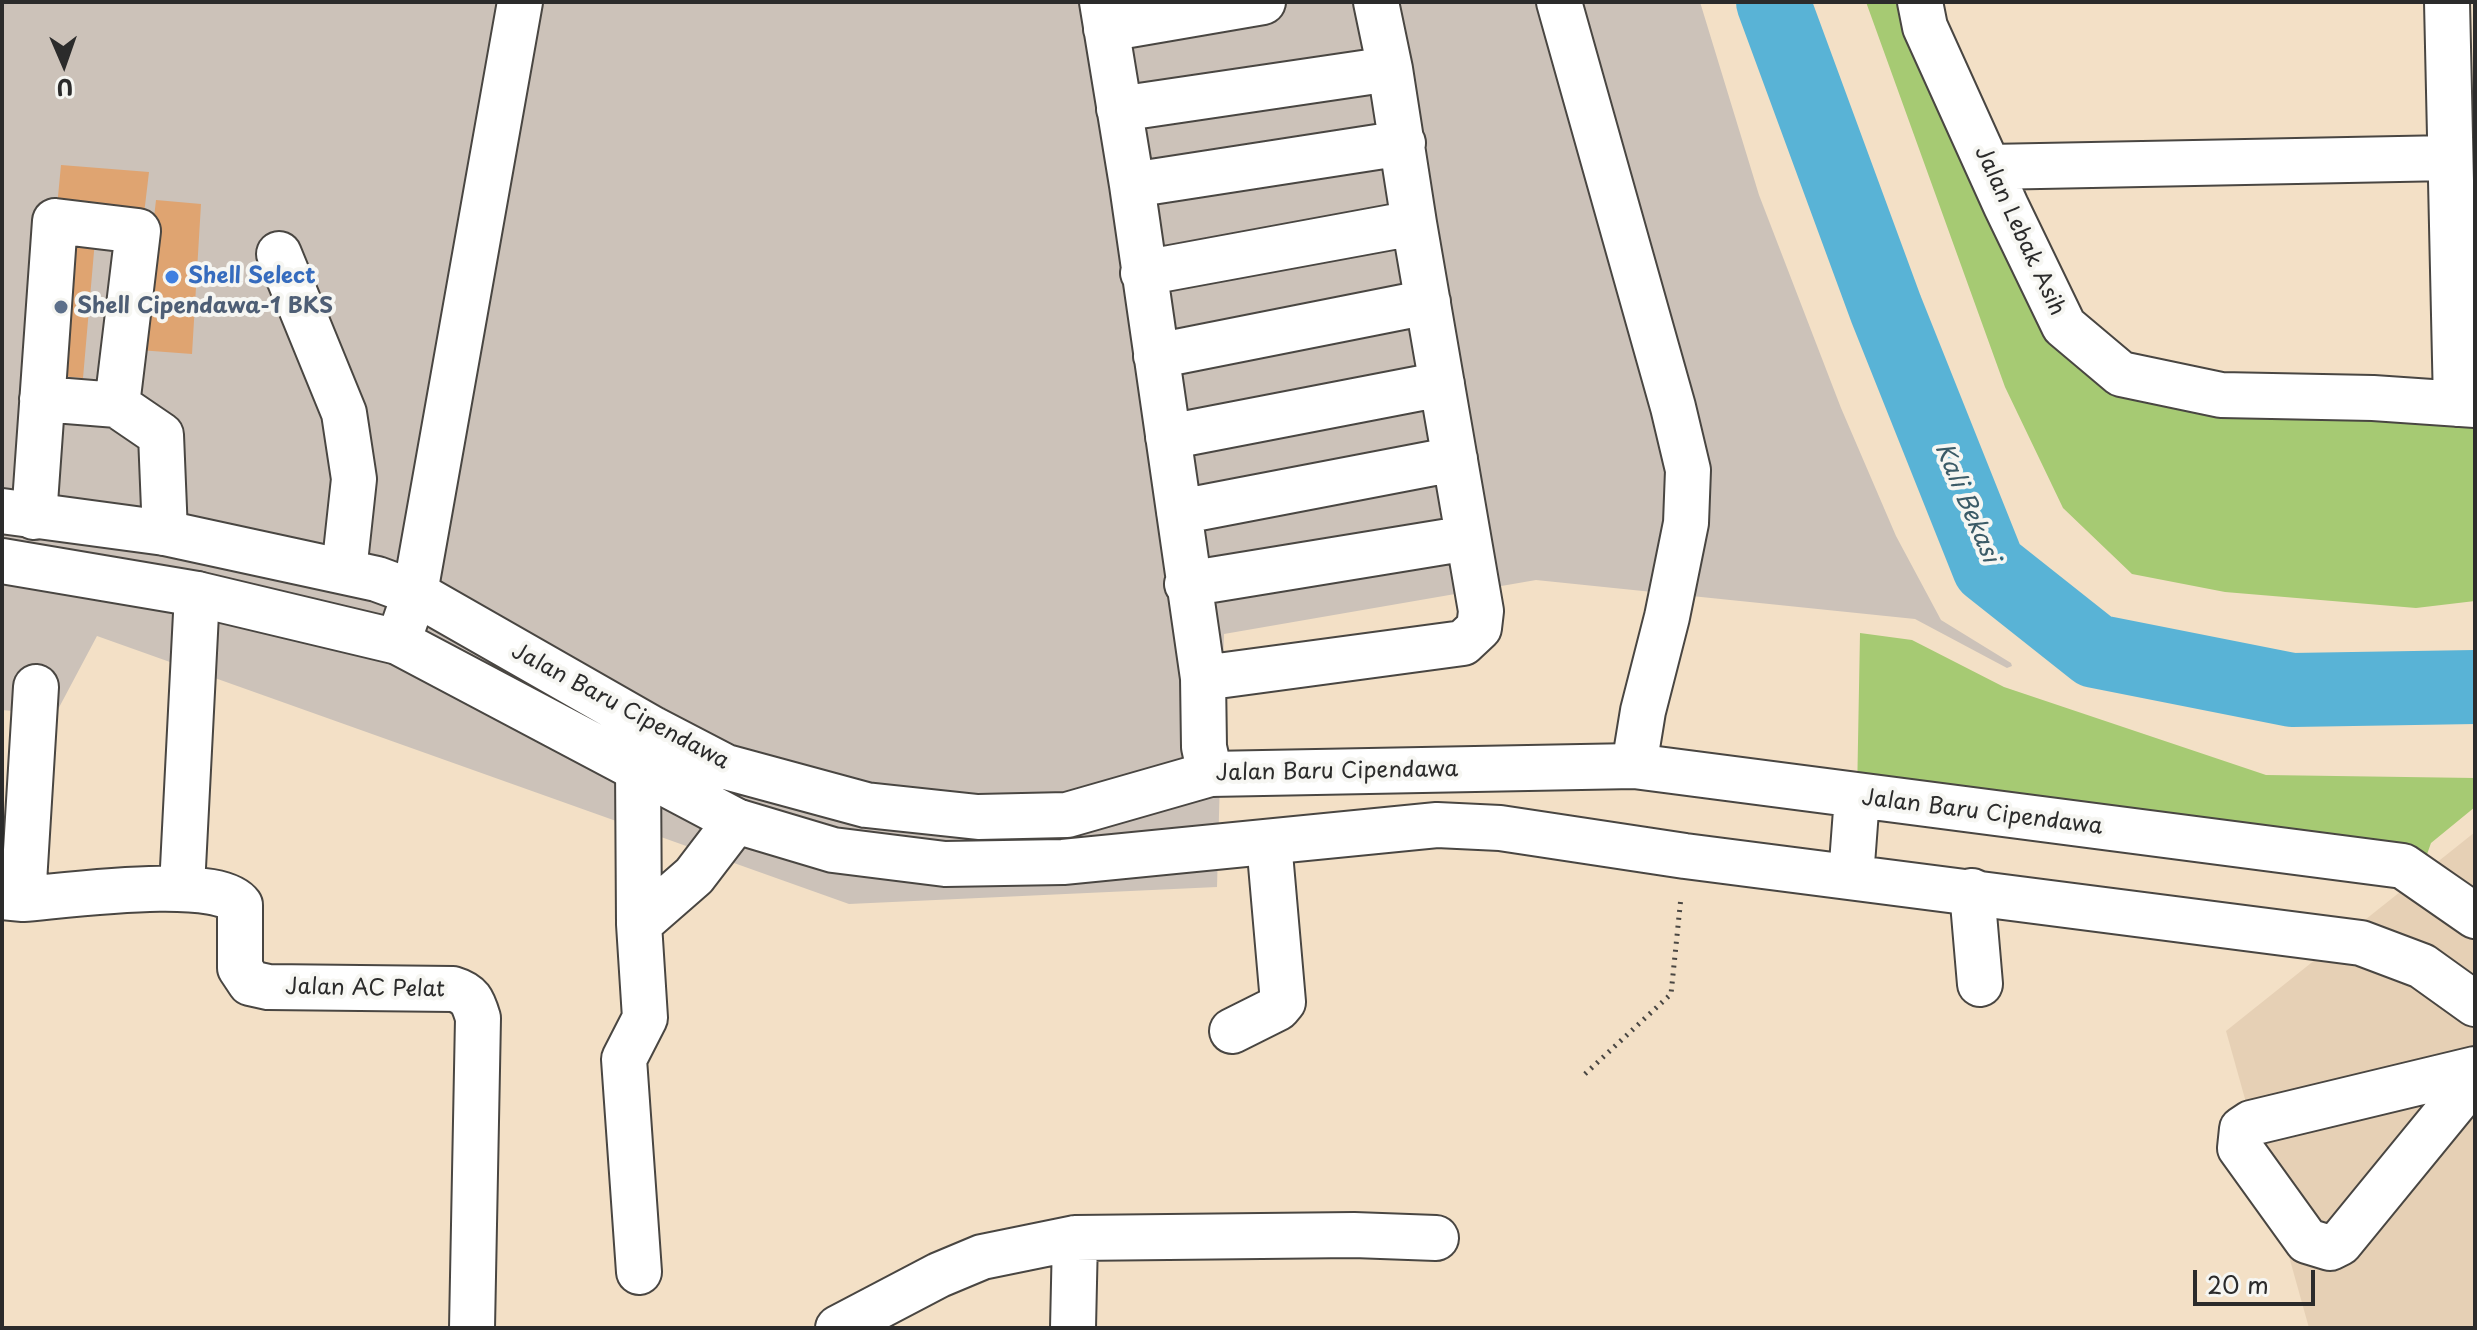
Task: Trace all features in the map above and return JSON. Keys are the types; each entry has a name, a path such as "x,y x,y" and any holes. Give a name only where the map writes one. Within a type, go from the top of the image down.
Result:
{"street":[{"path":"398,642 415,593 520,2"},
{"path":"1210,774 1204,747 1203,678 1187,584 1132,185 1104,15 1263,2"},
{"path":"1203,678 1463,643 1479,628 1481,611 1403,143 1376,2"},
{"path":"1559,2 1688,470 1686,523 1667,617 1643,711 1634,766"},
{"path":"2447,2 2450,158 2466,404"},
{"name":"Jalan Lebak Asih","path":"1920,4 1925,27 2064,326 2121,374 2221,395 2373,398 2466,404"},
{"path":"1119,109 1390,69"},
{"path":"1132,185 1403,143"},
{"path":"1989,167 2450,158"},
{"path":"18,514 42,399 55,221 138,231 117,405"},
{"path":"1143,273 1414,223"},
{"path":"279,254 344,413 354,479 344,571"},
{"path":"1156,356 1428,302"},
{"path":"1168,437 1442,384"},
{"path":"42,399 117,405 161,435 165,533"},
{"path":"1179,512 1455,459"},
{"name":"Jalan Baru Cipendawa","path":"18,514 165,533 377,579 415,593 653,729 726,767 866,805 978,817 1067,815 1210,774 1634,766 2403,866 2475,916"},
{"path":"1187,584 1468,538"},
{"name":"Jalan Baru Cipendawa","path":"2,561 197,594 398,642 736,821 833,850 945,864 1063,862 1437,825 1500,828 1685,856 2361,943 2422,966 2475,1004"},
{"path":"182,887 197,594"},
{"path":"13,898 36,687"},
{"path":"638,767 639,924 645,1018 624,1059 639,1272"},
{"path":"1851,877 1857,797"},
{"path":"639,924 694,876 736,821"},
{"path":"1232,1031 1278,1008 1283,1002 1269,842"},
{"name":"Jalan AC Pelat","path":"13,898 182,887 223,893 235,898 240,905 240,968 250,983 268,987 453,989 466,993 473,1001 478,1018 472,1328"},
{"path":"1972,891 1980,984"},
{"path":"2475,1069 2251,1123 2242,1129 2240,1148 2307,1241 2330,1248 2340,1243 2475,1078"},
{"path":"838,1328 939,1275 982,1257 1075,1238 1354,1235 1436,1238"},
{"path":"1073,1328 1075,1238"}],"path":[{"path":"1585,1074 1671,994 1685,856"}],"shaded area":[{"path":"2,2 1700,2 1759,195 1841,408 1896,536 1941,620 2012,666 2007,668 1915,619 1536,580 1224,634 1217,887 849,904 97,636 55,715 2,710"},
{"path":"2475,832 2475,1328 2309,1328 2226,1031"}],"green space":[{"path":"1866,2 1919,2 1989,167 2120,373 2475,405 2475,601 2416,608 2225,592 2132,574 2063,508 2005,387"},
{"path":"1860,633 1912,640 2004,687 2266,775 2475,778 2475,807 2431,843 2419,877 1857,797"}],"building":[{"path":"61,165 149,172 144,214 57,207"},
{"name":"Shell Select","path":"156,200 201,204 192,354 139,350"},
{"name":"Shell Cipendawa-1 BKS","path":"40,233 95,240 83,378 25,373"}],"waterway":[{"name":"Kali Bekasi","path":"1773,2 1886,309 1989,567 2095,651 2292,690 2475,687"}],"place":[{"name":"Shell Select","path":"172,277"},
{"name":"Shell Cipendawa-1 BKS","path":"61,307"}]}
